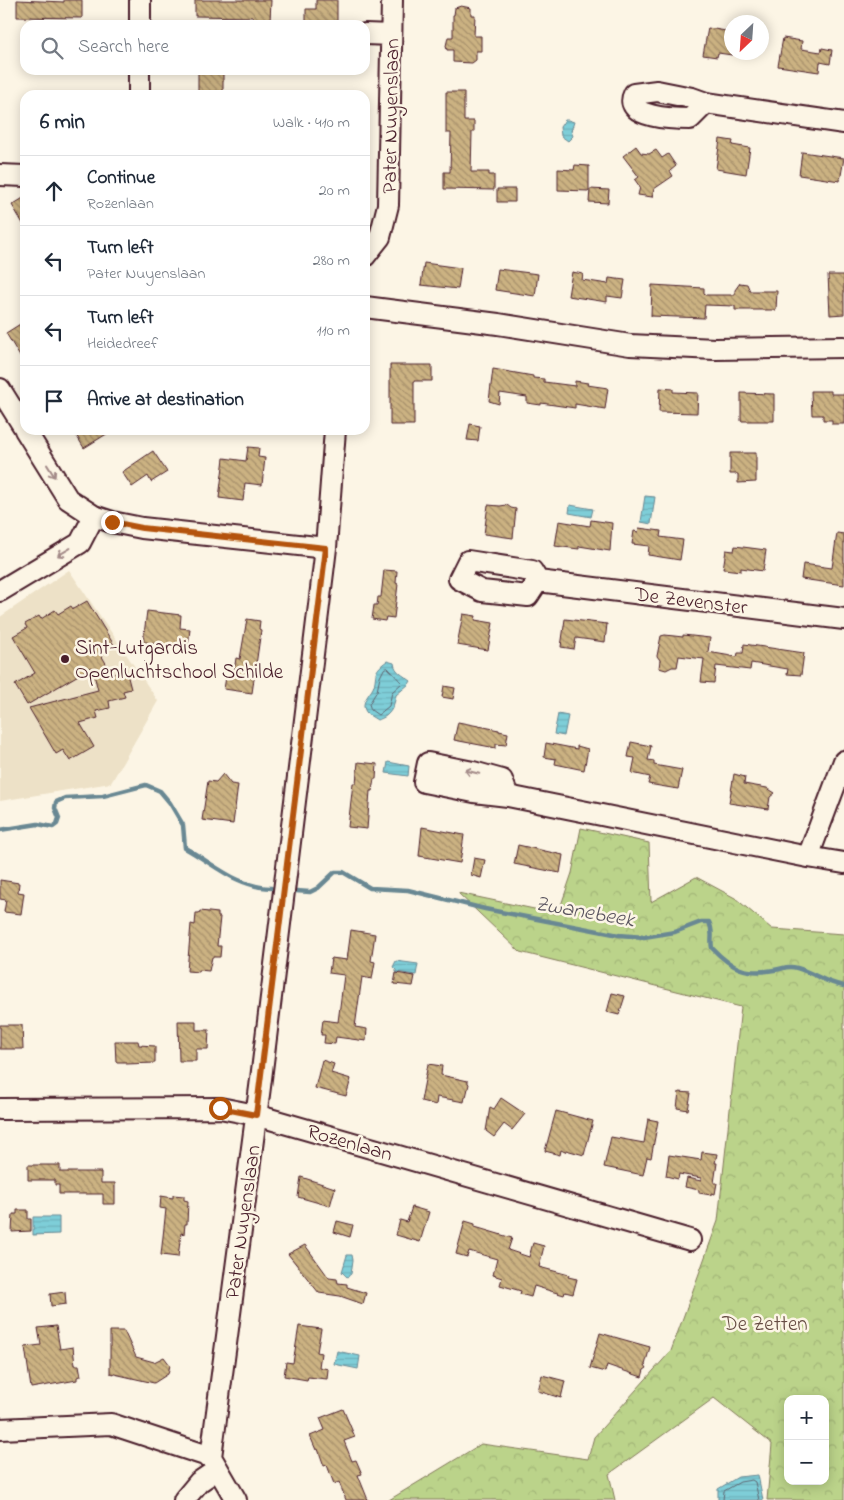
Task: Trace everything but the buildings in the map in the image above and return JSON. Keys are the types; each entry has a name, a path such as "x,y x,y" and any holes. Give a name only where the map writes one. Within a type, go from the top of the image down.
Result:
{"street":[{"path":"140,0 140,20"},
{"name":"Pater Nuyenslaan","path":"370,247 380,237 388,204 392,0"},
{"path":"370,34 391,35"},
{"path":"139,75 139,90"},
{"path":"706,103 844,123"},
{"path":"0,175 20,176"},
{"path":"370,308 497,331 698,360 844,347"},
{"path":"370,322 497,331"},
{"path":"765,354 844,360"},
{"path":"0,389 20,422"},
{"path":"28,435 68,499 94,516 142,528 326,548"},
{"name":"Pater Nuyenslaan","path":"214,1463 326,548 335,435"},
{"path":"0,591 80,543 94,516"},
{"name":"De Zevenster","path":"538,581 844,619"},
{"path":"808,857 844,761"},
{"path":"508,796 808,857 844,862"},
{"name":"Rozenlaan","path":"0,1109 220,1108 256,1115 690,1240"},
{"path":"0,1429 111,1424 214,1463 236,1500"},
{"path":"184,1500 214,1463"}],"shaded area":[{"name":"Sint-Lutgardis Openluchtschool Schilde","path":"69,570 158,701 111,783 0,801 0,617"}],"green space":[{"name":"De Zetten","path":"581,828 649,843 651,902 696,877 735,898 772,929 844,934 844,1500 767,1500 772,1444 714,1398 609,1474 615,1500 389,1500 481,1444 588,1459 594,1437 671,1351 718,1221 741,1007 520,952 458,893 558,914 572,873"}],"water":[{"path":"565,120 574,122 571,131 573,136 568,141 561,136 560,127"},
{"path":"645,496 655,497 651,524 641,522"},
{"path":"570,505 593,509 591,517 569,513"},
{"path":"387,661 394,663 398,671 411,681 396,695 393,707 388,714 377,720 367,713 364,704 373,688 377,671"},
{"path":"558,714 568,716 564,736 554,734"},
{"path":"388,762 409,766 408,776 386,773"},
{"path":"396,961 418,964 416,975 396,972 393,967"},
{"path":"33,1217 59,1217 59,1234 33,1235"},
{"path":"347,1255 352,1255 353,1260 351,1274 347,1277 342,1272"},
{"path":"337,1351 360,1356 358,1369 334,1364"},
{"path":"758,1475 763,1500 718,1500 718,1489 738,1477"}],"waterway":[{"name":"Zwanebeek","path":"0,830 38,824 53,827 57,824 59,818 55,808 56,802 65,798 103,796 146,785 160,791 170,803 183,825 185,848 236,879 247,884 271,888"},
{"name":"Zwanebeek","path":"296,891 310,892 318,888 335,872 343,872 370,888 408,890 485,909 619,935 644,937 675,932 701,922 709,922 712,948 733,966 755,972 793,967 831,983 844,986"}],"place":[{"name":"Sint-Lutgardis Openluchtschool Schilde","path":"65,659"}],"route":[{"path":"112,522 142,528 326,548 256,1115 220,1108"}]}
